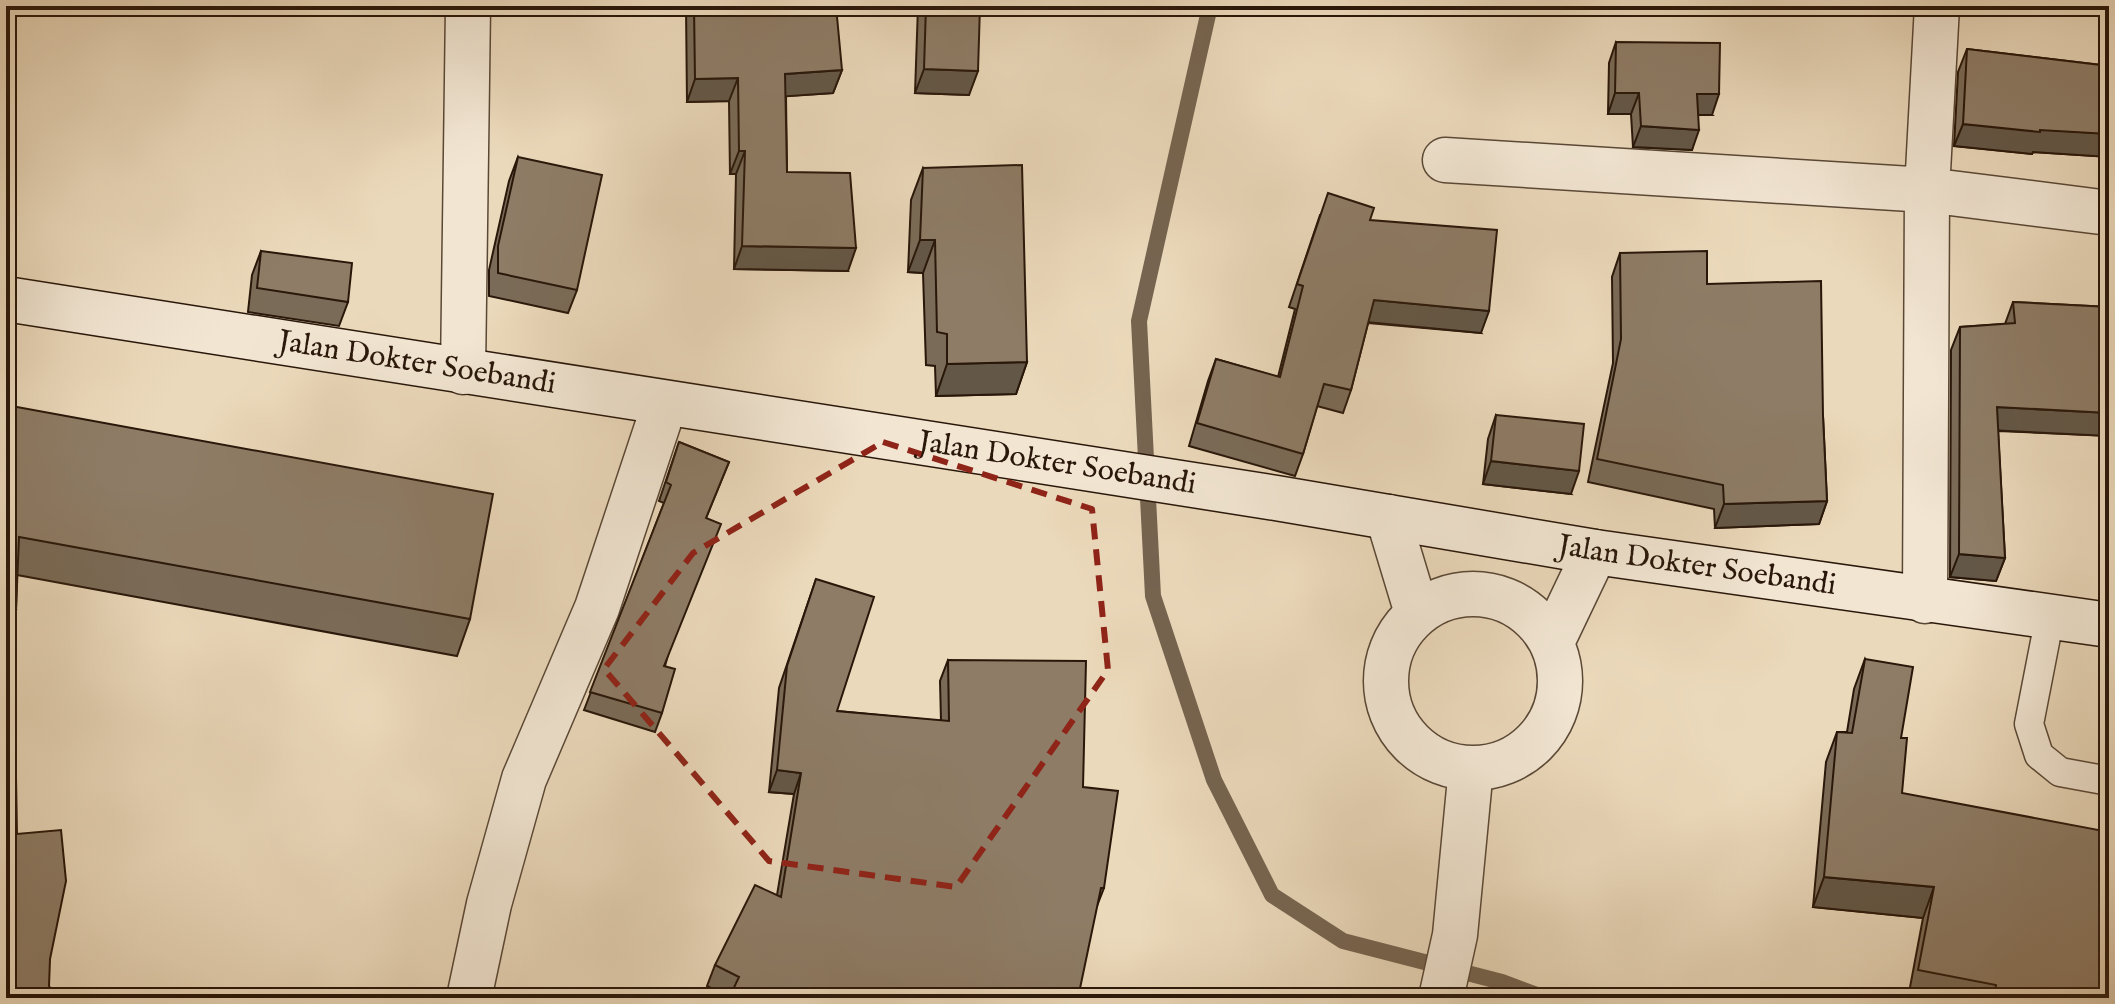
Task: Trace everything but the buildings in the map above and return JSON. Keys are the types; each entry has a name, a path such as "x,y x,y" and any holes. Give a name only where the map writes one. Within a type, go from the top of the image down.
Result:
{"street":[{"path":"463,372 468,6"},
{"path":"1925,601 1927,190 1937,6"},
{"path":"1445,160 1927,190 2109,213"},
{"name":"Jalan Dokter Soebandi","path":"6,299 1276,498 1595,552 2109,625"},
{"path":"469,998 489,904 524,779 597,608 665,403"},
{"path":"1388,517 1417,613"},
{"path":"1552,642 1595,552"},
{"path":"1465,593 1491,595 1516,605 1537,621 1552,642 1559,662 1561,682 1551,721 1540,738 1524,751 1499,764 1471,768 1442,763 1419,750 1401,732 1389,708 1384,682 1388,656 1399,632 1417,613 1439,599 1465,593"},
{"path":"1441,998 1455,935 1471,768"}],"lane":[{"path":"2050,616 2029,724 2039,755 2060,772 2109,781"}],"highlighted area":[{"path":"883,442 1092,509 1108,670 956,887 769,861 604,669 693,553"}],"waterway":[{"path":"1210,6 1139,321 1153,596 1214,780 1272,895 1343,941 1502,982 1545,998"}]}
